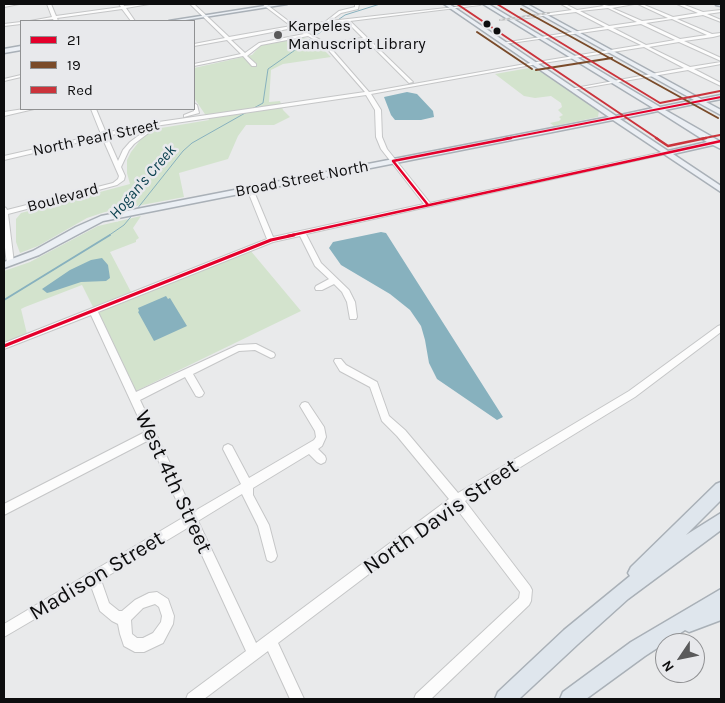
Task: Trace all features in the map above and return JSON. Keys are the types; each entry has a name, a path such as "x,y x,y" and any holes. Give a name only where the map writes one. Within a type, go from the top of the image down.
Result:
{"highway":[{"path":"505,699 597,614 721,489"},
{"path":"597,614 645,574 721,521"},
{"path":"570,699 609,669 665,631 721,598"},
{"path":"665,631 721,611"}],"main road":[{"path":"188,20 266,5 285,4"},
{"path":"446,4 721,190"},
{"path":"485,4 659,110 717,142 721,147"},
{"path":"524,4 721,114"},
{"path":"180,20 205,17"},
{"path":"4,50 20,47"},
{"path":"526,67 546,71"},
{"name":"Broad Street North","path":"7,264 46,248 82,226 101,219 721,98"},
{"path":"600,121 604,117 604,110"},
{"path":"600,121 629,127"},
{"path":"667,153 717,142"}],"street":[{"path":"4,6 17,4"},
{"path":"49,4 56,20 122,6 147,4"},
{"path":"192,4 254,65"},
{"path":"340,12 339,8 344,4"},
{"path":"325,23 340,12 357,8 357,4"},
{"path":"195,45 294,27 480,4"},
{"path":"563,4 721,85"},
{"path":"602,4 721,62"},
{"path":"510,19 632,4"},
{"path":"640,4 721,40"},
{"path":"679,4 721,21"},
{"path":"266,5 294,27 325,44 367,92 378,110 380,142 428,205"},
{"path":"122,6 132,20"},
{"path":"504,43 721,12"},
{"path":"347,20 411,82"},
{"path":"4,26 20,23"},
{"name":"North Pearl Street","path":"4,158 156,125 526,67 721,34"},
{"path":"195,65 244,55 250,53 260,44 311,37"},
{"path":"325,44 366,39"},
{"path":"586,65 584,59 589,56"},
{"path":"572,89 721,62"},
{"name":"North Pearl Street","path":"367,92 411,82 526,63 536,64"},
{"path":"4,80 20,76"},
{"path":"171,123 174,118 197,112 195,108"},
{"path":"4,114 26,110"},
{"path":"93,110 118,168"},
{"path":"118,168 126,150 132,143 156,125"},
{"path":"4,346 271,240 667,153"},
{"name":"Boulevard","path":"4,213 115,184 121,180 118,168"},
{"path":"250,190 271,240"},
{"path":"4,209 7,264"},
{"path":"302,233 318,264 345,290 351,302 353,317"},
{"path":"319,288 334,280"},
{"name":"West 4th Street","path":"93,310 254,653"},
{"name":"North Davis Street","path":"193,699 457,500 632,394 721,328"},
{"path":"134,398 238,348 247,346 271,355"},
{"path":"338,361 342,368 374,385 380,396 379,403 385,418 401,433 457,500 524,585 527,594 524,602 421,699"},
{"path":"187,372 199,393"},
{"path":"305,406 320,430 320,437 314,446 321,459"},
{"path":"4,510 151,434"},
{"name":"Madison Street","path":"4,631 314,446"},
{"path":"228,449 247,485 248,496 263,525 272,556"},
{"path":"94,577 104,607 109,613 124,618"},
{"path":"270,641 297,699"}],"green space":[{"path":"302,37 316,42 331,57 283,64 271,70 269,102 280,101 283,110 290,117 274,125 246,125 238,136 228,159 179,173 184,197 105,212 87,218 38,246 20,253 16,242 16,219 21,213 130,184 127,173 127,160 141,139 155,129 209,120 195,99 195,68 252,55 261,45"},
{"path":"529,68 541,72 599,111 598,117 554,126 550,123 559,121 561,119 559,117 563,115 558,110 562,107 561,103 551,96 535,98 524,96 495,74"},
{"path":"141,216 133,228 139,238 136,242 110,252 131,292 93,307 82,285 25,307 21,309 27,334 4,343 4,271 30,262 98,226"},
{"path":"250,250 301,311 136,391 98,311"}],"water":[{"path":"407,92 417,94 433,111 434,117 421,120 395,120 384,97"},
{"path":"381,232 386,233 503,417 497,420 437,379 429,363 421,326 410,310 390,294 341,265 329,248 333,242"},
{"path":"102,258 108,265 110,278 106,281 81,282 47,293 42,289 70,270 91,260"},
{"path":"166,296 168,299 170,298 187,326 154,341 138,312 138,308"}],"waterway":[{"name":"Hogan's Creek","path":"252,109 263,103 268,69 345,15 380,4"},
{"name":"Hogan's Creek","path":"137,209 183,151 192,143 247,112"},
{"name":"Hogan's Creek","path":"108,236 124,225 134,213"},
{"name":"Hogan's Creek","path":"4,300 110,235"}],"railway":[{"path":"500,20 549,13"}],"transit line":[{"name":"Red","path":"457,4 668,146 720,135"},
{"name":"Red","path":"497,4 660,103 720,91"},
{"name":"19","path":"521,9 718,118"},
{"name":"19","path":"477,32 532,69"},
{"name":"19","path":"536,70 612,58"},
{"name":"21","path":"428,205 393,161 721,97"},
{"name":"21","path":"4,346 271,240 721,141"}],"place":[{"name":"Karpeles Manuscript Library","path":"278,35"}]}
